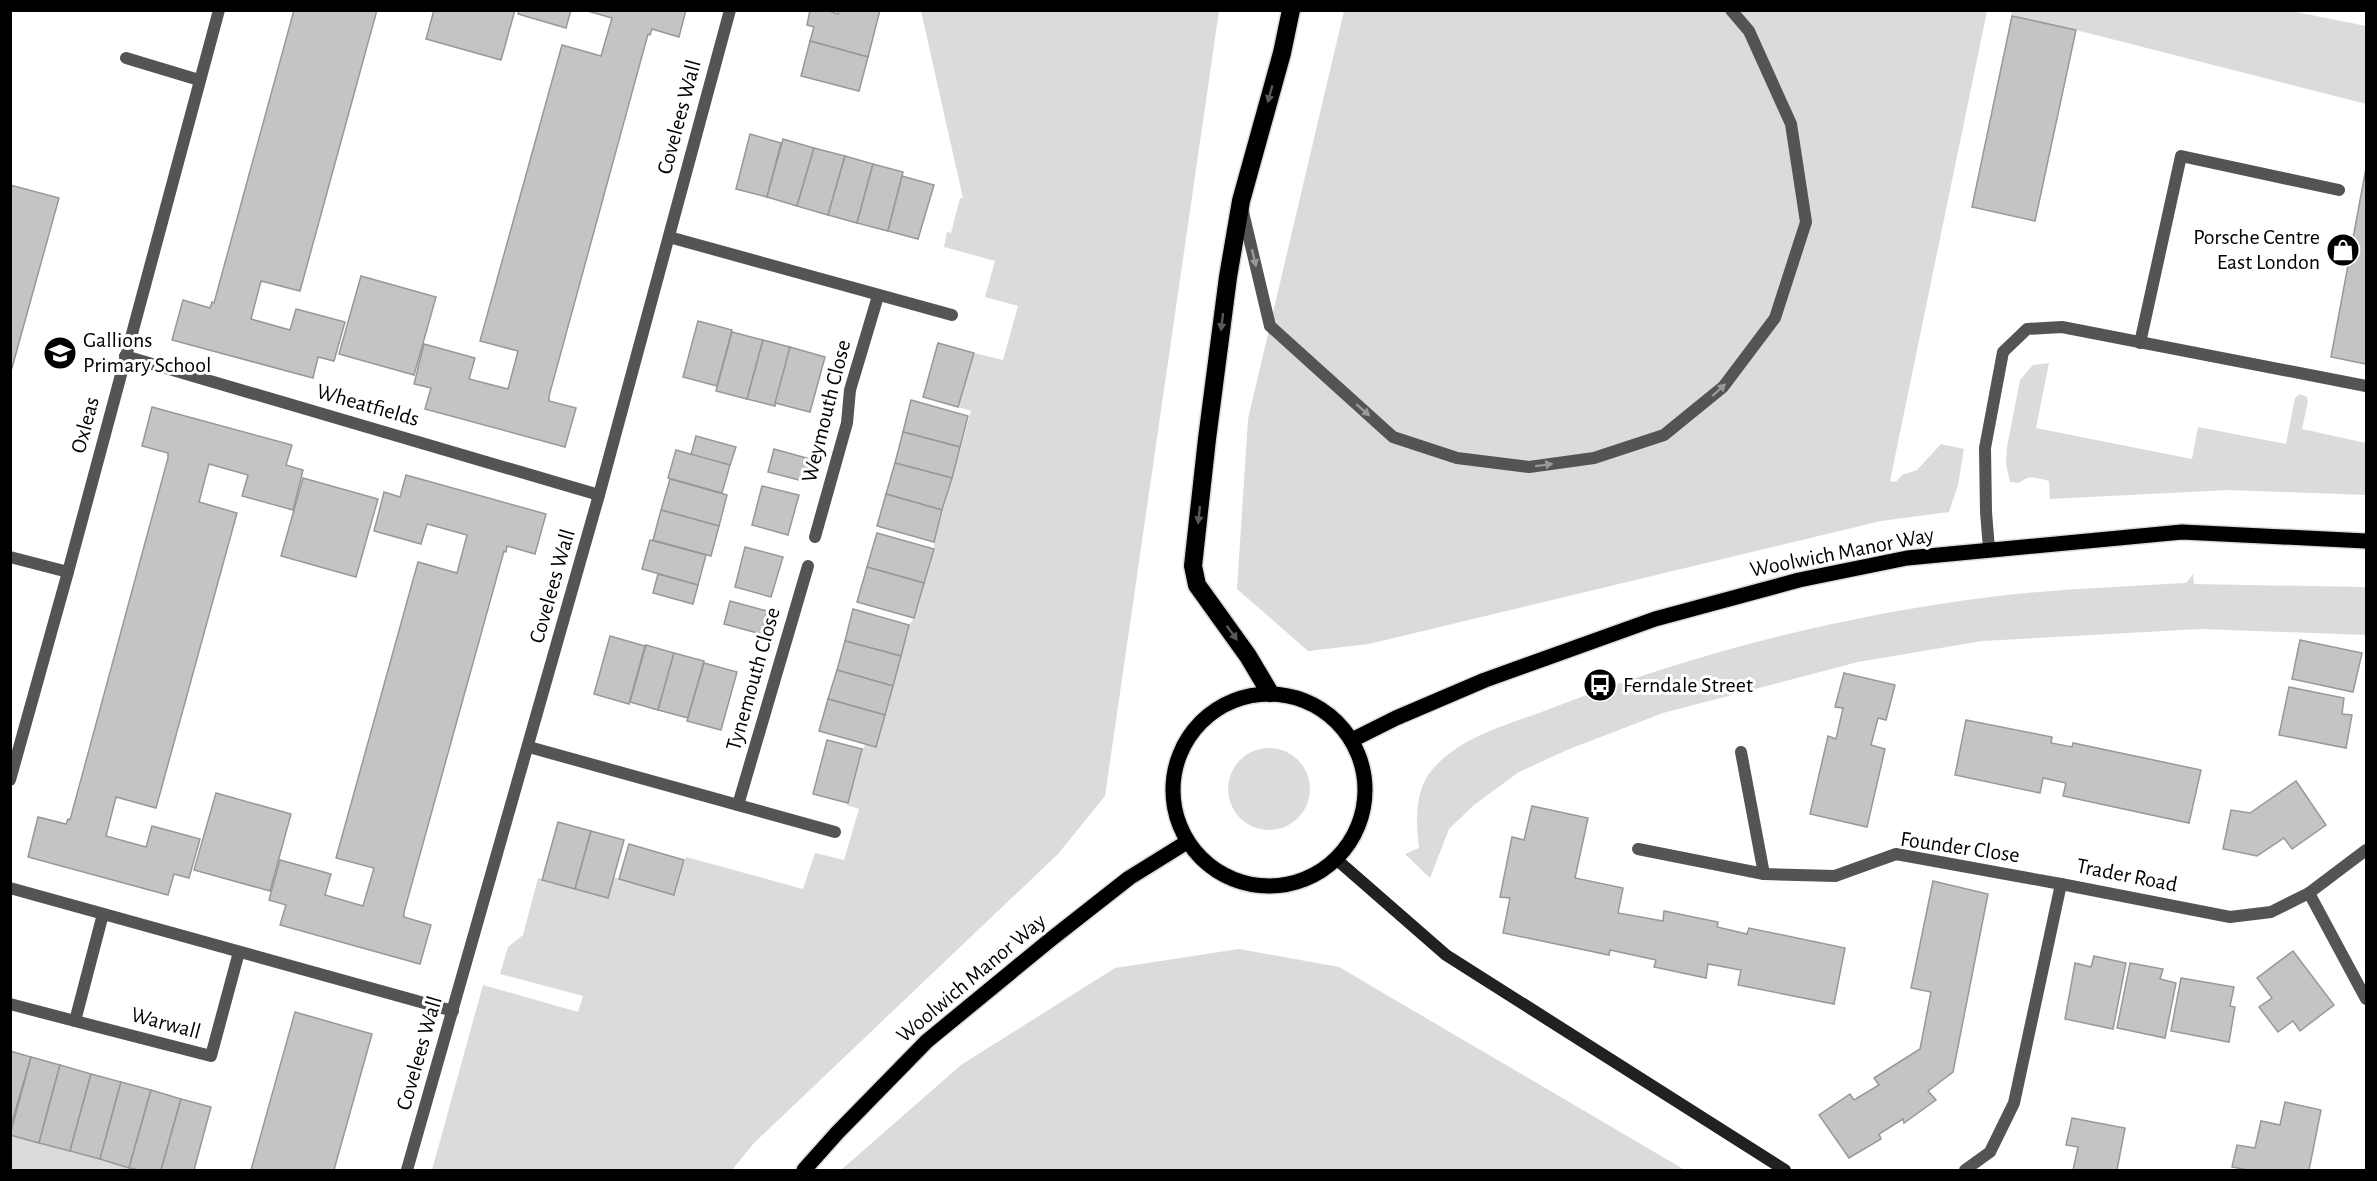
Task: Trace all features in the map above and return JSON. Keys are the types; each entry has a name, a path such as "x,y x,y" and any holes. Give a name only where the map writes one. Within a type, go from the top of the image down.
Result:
{"highway":[{"path":"1270,693 1248,656 1197,585 1193,566 1219,346 1241,201 1282,53 1291,10"}],"main road":[{"name":"Woolwich Manor Way","path":"1352,740 1396,718 1485,680 1655,619 1810,578 1906,558 2182,532 2367,542"},
{"path":"1270,693 1294,697 1317,706 1336,721 1352,740 1364,770 1365,803 1356,833 1336,859 1308,879 1275,887 1241,883 1210,867 1187,842 1177,821 1172,798 1173,775 1180,753 1191,733 1206,716 1225,704 1247,696 1270,693"},
{"name":"Woolwich Manor Way","path":"804,1170 927,1041 1129,878 1187,842"}],"street":[{"name":"Oxleas","path":"10,780 219,10"},
{"name":"Covelees Wall","path":"407,1170 529,747 730,10"},
{"path":"1241,201 1270,326 1393,437 1457,458 1529,467 1594,458 1664,435 1723,387 1775,318 1806,222 1791,124 1749,32 1731,10"},
{"path":"126,58 200,80"},
{"path":"2140,342 2181,156 2339,190"},
{"path":"669,237 952,315"},
{"name":"Weymouth Close","path":"815,537 847,423 850,390 878,296"},
{"path":"1989,549 1985,448 2003,352 2026,329 2062,327 2367,386"},
{"name":"Wheatfields","path":"125,356 599,495"},
{"path":"10,557 68,572"},
{"name":"Tynemouth Close","path":"738,804 808,566"},
{"path":"529,747 835,832"},
{"path":"1741,752 1764,874"},
{"name":"Founder Close","path":"1638,849 1764,874 1835,876 1896,854 2061,884"},
{"name":"Trader Road","path":"1965,1170 1990,1152 2014,1103 2061,884 2230,917 2271,912 2309,893 2367,850"},
{"path":"1336,859 1446,956 1785,1170"},
{"path":"10,888 453,1011"},
{"path":"2309,893 2367,999"},
{"path":"75,1021 103,914"},
{"name":"Warwall","path":"10,1004 211,1056 239,952"}],"shaded area":[{"path":"2286,10 2366,26 2366,104 2076,30 2012,16 2011,11"},
{"path":"921,11 1219,11 1105,796 1058,854 754,1143 732,1170 432,1170 483,985 578,1012 583,996 500,974 508,947 523,935 538,878 608,897 614,877 675,895 686,857 803,889 815,853 844,860 859,809 847,805 862,749 866,744 876,746 909,625 914,618 934,549 934,542 971,411 958,407 974,353 1003,360 1018,306 985,297 995,261 944,247 947,232 951,233 960,198 963,198"},
{"path":"1344,11 1987,11 1890,481 1896,482 1902,475 1917,470 1941,444 1964,449 1958,485 1949,512 1881,521 1369,644 1308,651 1237,589 1248,419"},
{"path":"2049,363 2036,428 2192,459 2198,427 2286,444 2295,398 2300,394 2307,397 2308,401 2302,429 2366,443 2366,495 2228,490 2050,499 2049,481 2026,478 2019,483 2010,482 2006,464 2007,447 2020,380 2033,365"},
{"path":"2193,574 2194,584 2366,587 2366,635 2201,629 1982,641 1858,662 1663,713 1567,750 1519,772 1474,805 1449,829 1430,878 1405,854 1419,848 1417,818 1419,797 1426,778 1444,758 1472,739 1504,725 1604,689 1764,640 1872,616 2008,595 2186,583"},
{"path":"1269,748 1285,751 1298,760 1307,773 1310,789 1307,805 1298,818 1285,827 1269,830 1253,827 1240,818 1231,805 1228,789 1231,773 1240,760 1253,751"},
{"path":"1239,949 1339,967 1685,1170 841,1170 961,1065 1115,968"},
{"path":"10,1135 139,1170 11,1170"}],"building":[{"path":"294,10 377,10 300,291 261,281 251,319 290,330 296,309 345,322 334,361 318,357 313,378 172,340 183,300 210,308 212,302 214,303"},
{"path":"434,10 515,10 501,60 426,39"},
{"path":"519,10 571,10 566,28 518,14"},
{"path":"584,10 686,10 679,37 652,29 650,35 648,34 549,396 549,401 576,408 565,447 425,409 431,388 414,384 424,344 475,358 469,379 508,389 518,351 480,341 562,45 601,56 612,18"},
{"path":"810,10 826,10 838,14 839,10 880,10 868,57 810,41 814,27 807,25"},
{"path":"2012,16 2076,30 2035,221 1972,207"},
{"path":"810,41 868,57 859,91 801,76"},
{"path":"750,134 781,143 767,197 736,189"},
{"path":"783,139 814,148 797,206 767,197"},
{"path":"814,148 845,156 828,215 797,206"},
{"path":"845,156 873,164 857,223 828,215"},
{"path":"873,164 903,172 888,231 857,223"},
{"path":"2366,168 2366,364 2331,357"},
{"path":"902,176 934,185 918,239 888,231"},
{"path":"10,185 59,198 10,375"},
{"path":"361,276 436,297 414,375 339,354"},
{"path":"698,321 732,330 717,386 683,377"},
{"path":"732,332 763,340 747,399 716,391"},
{"path":"763,340 790,347 775,406 747,399"},
{"path":"938,343 974,353 958,407 923,397"},
{"path":"790,347 825,357 810,412 775,403"},
{"path":"911,400 968,416 960,447 903,432"},
{"path":"152,407 292,445 286,465 303,470 293,510 242,496 248,475 209,464 199,502 237,513 156,808 116,797 106,836 146,847 152,826 200,839 189,878 174,874 168,895 28,857 38,817 66,824 68,819 70,820 168,458 168,453 142,446"},
{"path":"903,432 960,447 952,478 895,463"},
{"path":"696,436 736,447 730,465 691,455"},
{"path":"774,449 810,459 803,481 768,472"},
{"path":"676,450 730,465 722,493 668,478"},
{"path":"895,463 952,478 942,510 886,494"},
{"path":"406,475 546,514 535,554 507,546 506,552 504,551 404,912 404,917 431,925 420,964 280,925 286,905 269,900 280,860 331,874 325,895 363,906 374,868 336,858 418,562 457,573 467,535 427,524 421,544 374,531 384,492 400,497"},
{"path":"303,478 378,499 356,577 281,556"},
{"path":"670,479 727,495 719,526 661,510"},
{"path":"762,486 799,495 788,535 752,525"},
{"path":"886,494 942,510 934,542 877,526"},
{"path":"661,510 719,526 711,556 653,540"},
{"path":"877,533 934,549 924,583 867,567"},
{"path":"650,540 706,555 698,585 642,569"},
{"path":"745,547 783,557 771,597 735,587"},
{"path":"867,567 924,583 914,618 857,602"},
{"path":"658,574 698,585 693,604 653,593"},
{"path":"730,601 767,611 761,634 724,624"},
{"path":"853,609 909,625 901,656 845,641"},
{"path":"610,636 645,646 629,704 594,694"},
{"path":"2300,640 2362,653 2353,692 2292,679"},
{"path":"845,641 901,656 893,686 837,670"},
{"path":"646,645 674,653 658,710 630,702"},
{"path":"674,653 704,661 688,718 658,710"},
{"path":"704,663 737,672 721,730 687,721"},
{"path":"837,670 893,686 885,715 828,699"},
{"path":"1844,673 1895,685 1886,720 1878,718 1871,745 1885,749 1867,827 1810,814 1828,736 1836,739 1843,708 1835,707"},
{"path":"2289,687 2344,698 2342,714 2352,715 2346,748 2279,735"},
{"path":"828,699 885,715 876,747 819,731"},
{"path":"1966,720 2052,737 2051,743 2072,747 2073,743 2201,770 2189,823 2063,796 2066,783 2043,778 2040,793 1955,775"},
{"path":"827,740 862,749 848,803 813,794"},
{"path":"2296,781 2326,825 2292,849 2284,838 2257,856 2223,849 2231,810 2250,813"},
{"path":"216,793 291,814 270,891 194,870"},
{"path":"1532,806 1588,818 1575,878 1623,888 1618,913 1663,921 1664,911 1718,922 1717,927 1747,934 1749,928 1845,948 1834,1004 1738,985 1741,970 1708,964 1706,978 1654,967 1656,960 1610,950 1609,955 1503,933 1510,898 1500,897 1512,837 1524,840"},
{"path":"558,822 591,831 575,889 542,880"},
{"path":"591,831 624,840 608,898 575,889"},
{"path":"629,844 684,860 674,895 619,879"},
{"path":"1933,881 1988,894 1953,1072 1928,1091 1936,1100 1904,1123 1903,1119 1879,1134 1881,1139 1849,1158 1819,1115 1850,1094 1854,1100 1879,1085 1874,1078 1920,1049 1931,992 1911,988"},
{"path":"2293,951 2334,1005 2300,1031 2293,1021 2278,1032 2259,1007 2272,998 2257,978"},
{"path":"2094,956 2126,963 2113,1029 2065,1019 2075,963 2091,967"},
{"path":"2130,963 2163,969 2160,979 2176,983 2165,1038 2117,1028"},
{"path":"2181,978 2234,987 2230,1006 2235,1007 2229,1042 2171,1031"},
{"path":"295,1012 372,1034 334,1170 251,1170"},
{"path":"10,1051 31,1057 10,1129"},
{"path":"31,1057 60,1065 39,1143 10,1135"},
{"path":"60,1065 91,1074 70,1151 39,1143"},
{"path":"91,1074 121,1082 100,1159 70,1151"},
{"path":"121,1082 151,1090 129,1168 100,1159"},
{"path":"151,1090 181,1099 161,1170 129,1168"},
{"path":"181,1099 211,1107 194,1170 161,1170"},
{"path":"2285,1102 2321,1110 2309,1170 2248,1170 2232,1167 2237,1145 2255,1148 2261,1121 2280,1125"},
{"path":"2072,1118 2125,1128 2117,1170 2073,1170 2078,1147 2066,1145"}],"place":[{"name":"Porsche Centre East London","path":"2343,250"},
{"name":"Gallions Primary School","path":"60,353"},
{"name":"Ferndale Street","path":"1600,685"}]}
